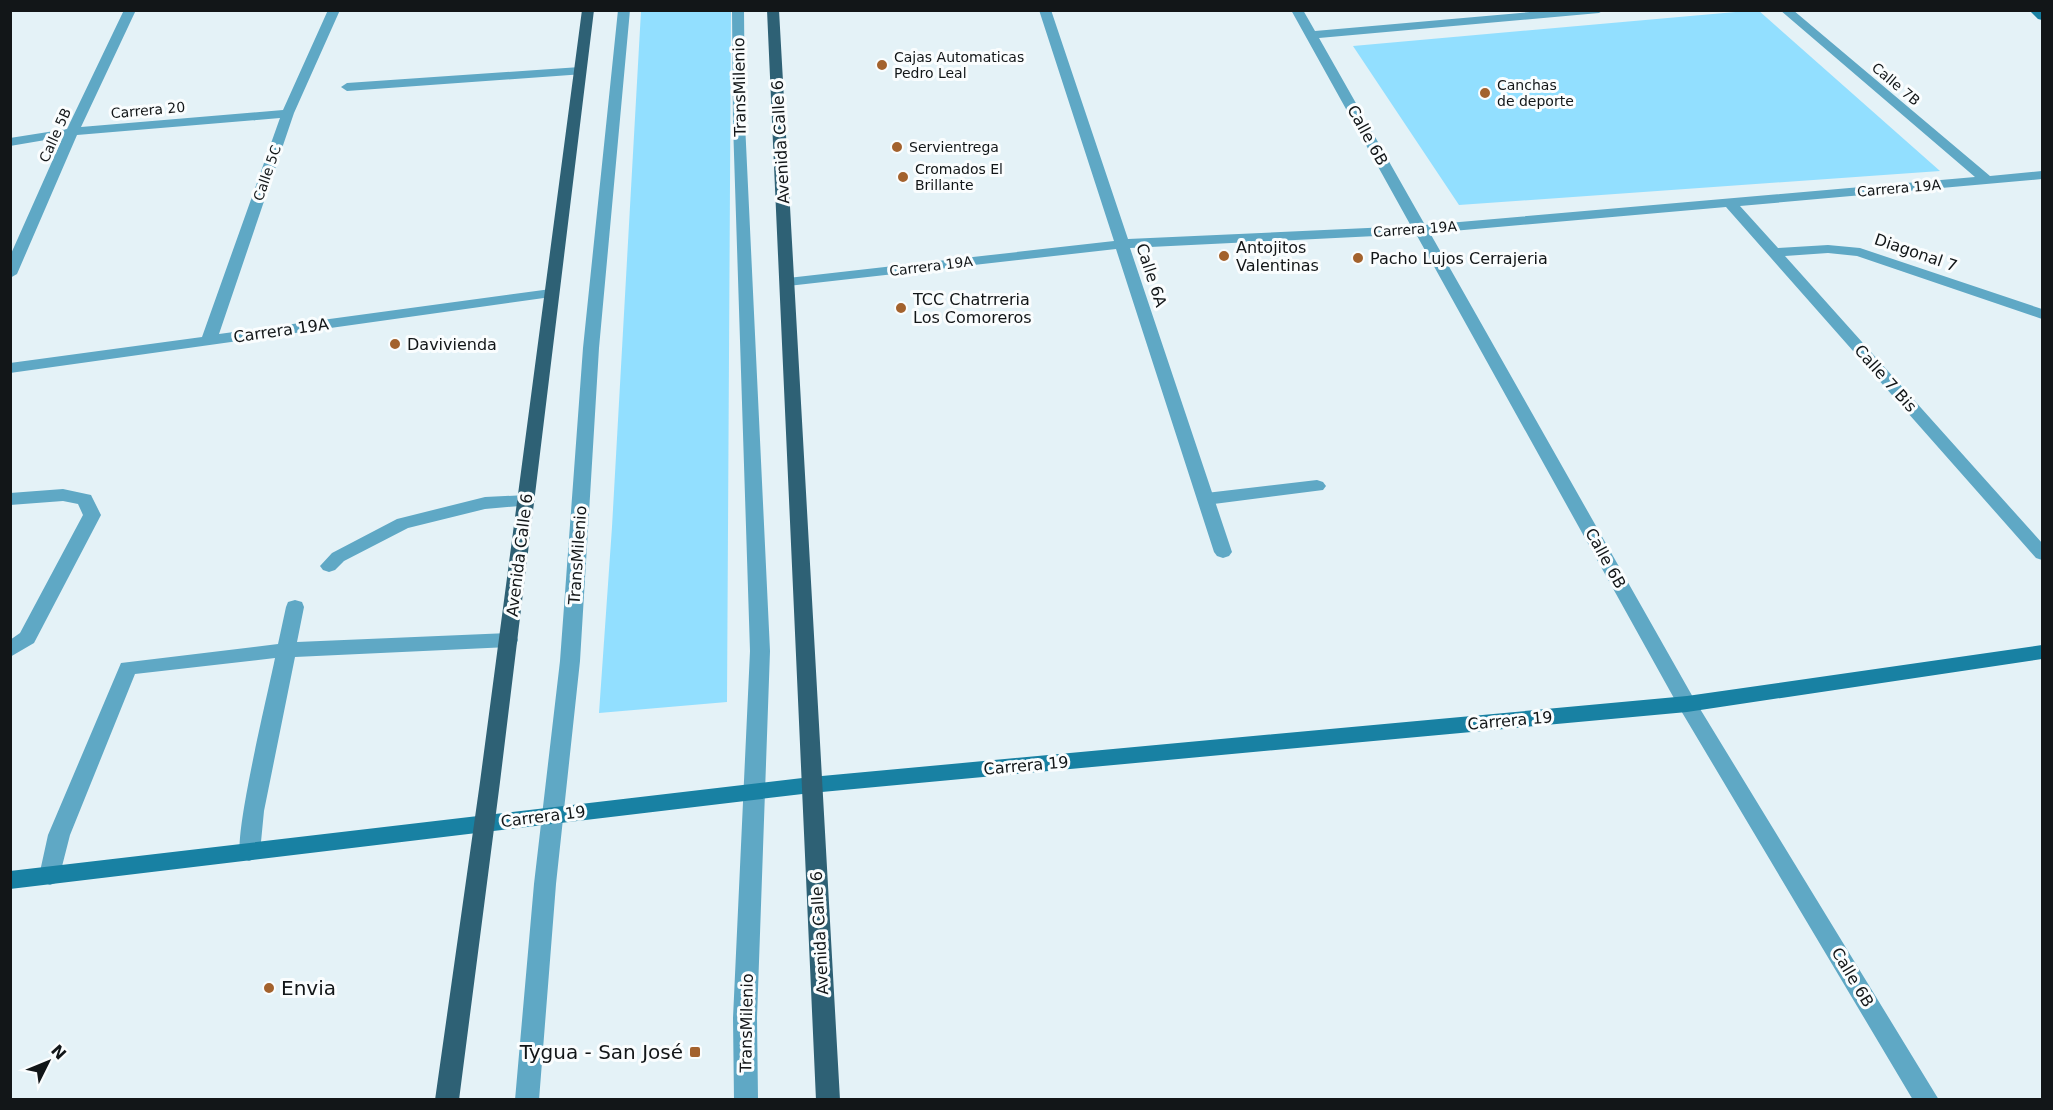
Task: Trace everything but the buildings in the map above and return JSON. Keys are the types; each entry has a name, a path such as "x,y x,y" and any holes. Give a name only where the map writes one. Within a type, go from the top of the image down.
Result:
{"main road":[{"name":"Avenida Calle 6","path":"447,1100 485,823 588,10"},
{"name":"Avenida Calle 6","path":"773,10 828,1100"}],"street":[{"name":"Calle 5B","path":"10,274 72,132 130,10"},
{"name":"Calle 5C","path":"209,340 288,113 334,10"},
{"name":"TransMilenio","path":"527,1100 553,816 570,661 591,348 624,10"},
{"name":"TransMilenio","path":"738,10 739,123 760,651 745,1018 746,1100"},
{"name":"Calle 6A","path":"1045,10 1223,552"},
{"name":"Calle 6B","path":"1297,10 1687,704 1927,1100"},
{"path":"1312,35 1599,10"},
{"name":"Calle 7B","path":"1785,10 1987,180"},
{"path":"2034,10 2043,16"},
{"path":"347,87 580,71"},
{"name":"Carrera 20","path":"10,142 72,132 288,113"},
{"name":"Carrera 19A","path":"788,282 1123,244 1420,230 2043,175"},
{"name":"Calle 7 Bis","path":"1730,203 2043,554"},
{"name":"Diagonal 7","path":"1775,254 1826,248 1850,250 2043,314"},
{"name":"Carrera 19A","path":"10,368 551,293"},
{"path":"1206,499 1317,486"},
{"path":"10,499 63,495 85,499 92,515 27,638 10,650"},
{"path":"329,566 338,557 403,523 485,503 526,501"},
{"path":"249,852 254,811 295,607"},
{"path":"50,876 59,835 128,669 287,650 508,640"},
{"name":"Carrera 19","path":"10,880 811,785 1687,704 2043,652"}],"shaded area":[{"path":"1758,10 1940,171 1459,205 1353,46"},
{"path":"641,11 731,11 727,702 599,713 612,527"}],"place":[{"name":"Cajas Automaticas Pedro Leal","path":"882,65"},
{"name":"Canchas de deporte","path":"1485,93"},
{"name":"Servientrega","path":"897,147"},
{"name":"Cromados El Brillante","path":"903,177"},
{"name":"Antojitos Valentinas","path":"1224,256"},
{"name":"Pacho Lujos Cerrajeria","path":"1358,258"},
{"name":"TCC Chatrreria Los Comoreros","path":"901,308"},
{"name":"Davivienda","path":"395,344"},
{"name":"Envia","path":"269,988"},
{"name":"Tygua - San José","path":"695,1052"}]}
